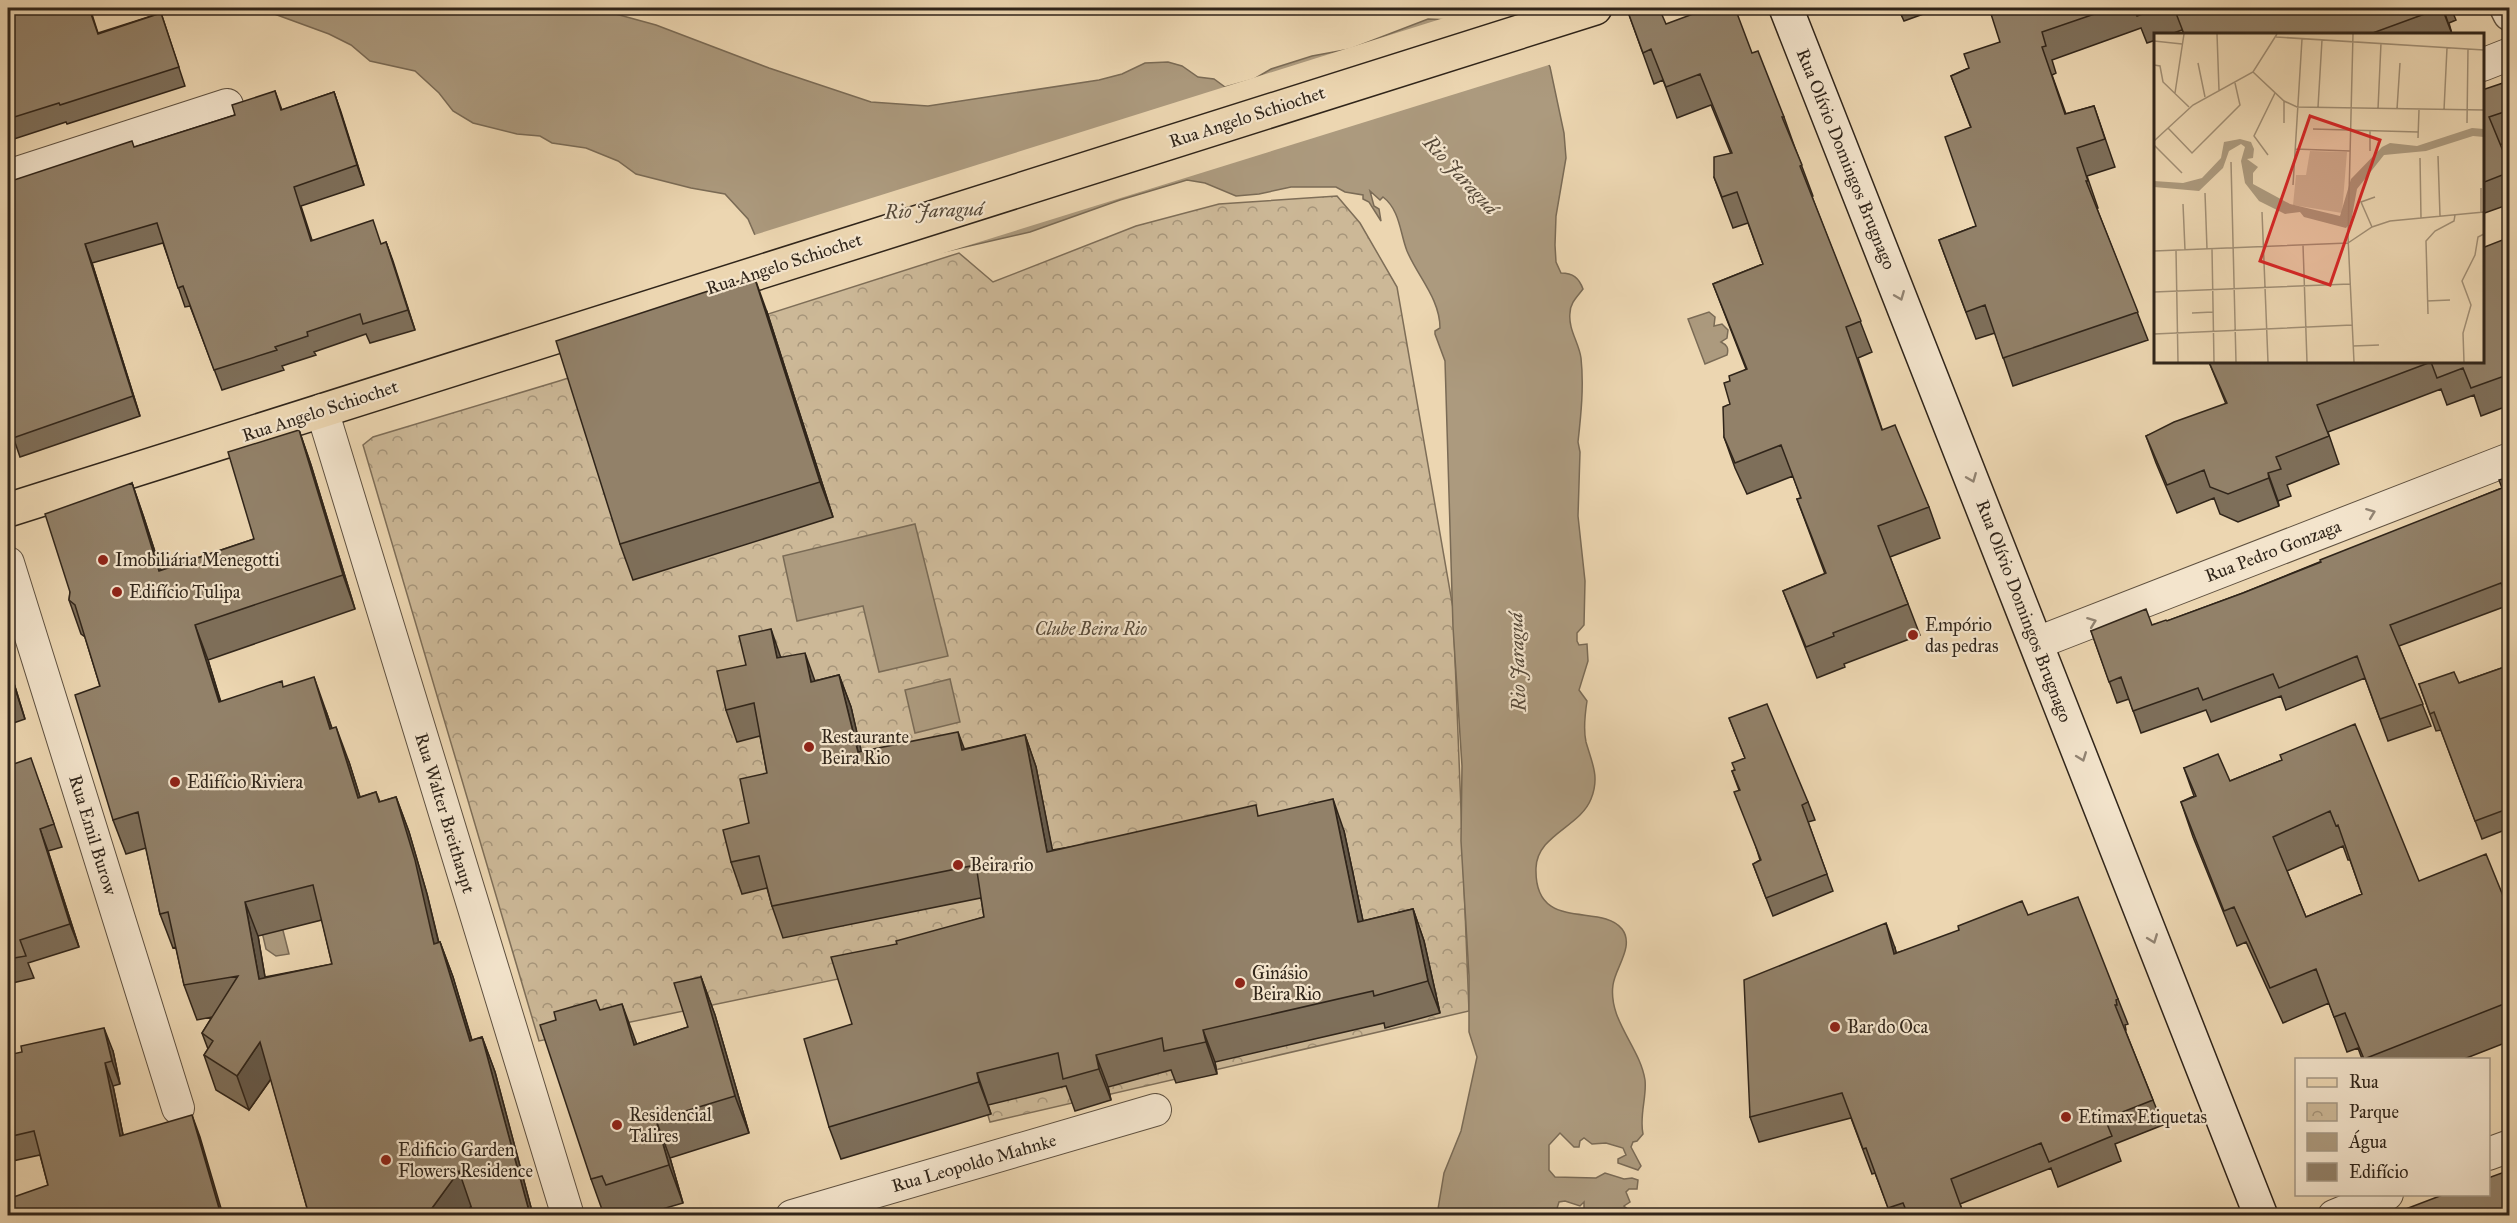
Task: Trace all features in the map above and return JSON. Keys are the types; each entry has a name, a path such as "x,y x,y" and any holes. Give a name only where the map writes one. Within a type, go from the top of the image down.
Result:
{"main road":[{"name":"Rua Angelo Schiochet","path":"8,510 1595,8"},
{"name":"Rua Olívio Domingos Brugnago","path":"1786,8 2261,1215"},
{"path":"2507,8 2510,14"}],"street":[{"path":"2484,63 2510,54"},
{"path":"8,176 227,105"},
{"name":"Rua Walter Breithaupt","path":"322,410 568,1215"},
{"name":"Rua Pedro Gonzaga","path":"2037,643 2510,459"},
{"name":"Rua Emil Burow","path":"8,563 178,1108"},
{"name":"Rua Leopoldo Mahnke","path":"792,1215 1155,1110"},
{"path":"2490,1153 2510,1146"},
{"path":"2334,1215 2382,1196"}],"green space":[{"name":"Clube Beira Rio","path":"1337,196 1360,223 1397,287 1453,608 1469,1011 990,1122 939,958 539,1041 363,445 373,437 559,381 959,253 993,282 1136,226 1219,204"}],"water":[{"name":"Rio Jaraguá","path":"258,8 594,8 656,25 769,68 871,102 928,106 1099,80 1122,74 1145,63 1168,62 1182,66 1198,77 1214,79 1225,87 1254,79 1271,69 1312,56 1350,49 1428,19 1500,22 1541,50 1550,67 1564,133 1566,158 1556,216 1556,262 1561,273 1575,277 1583,289 1570,309 1572,330 1580,352 1582,379 1578,442 1580,452 1578,516 1585,581 1584,625 1577,633 1577,641 1579,645 1587,644 1588,661 1579,690 1587,701 1585,737 1593,763 1595,784 1586,809 1543,847 1536,868 1538,888 1546,902 1557,909 1612,921 1622,929 1626,943 1614,978 1613,998 1615,1010 1637,1056 1645,1080 1643,1134 1633,1142 1631,1147 1641,1166 1638,1170 1618,1163 1618,1159 1626,1155 1623,1148 1606,1143 1592,1144 1584,1138 1580,1141 1579,1147 1574,1147 1560,1133 1549,1145 1549,1170 1555,1177 1596,1178 1605,1173 1624,1179 1638,1180 1637,1189 1629,1189 1626,1192 1630,1202 1624,1206 1631,1212 1630,1215 1591,1215 1584,1209 1584,1202 1580,1206 1565,1201 1559,1202 1555,1215 1437,1215 1444,1173 1461,1131 1477,1057 1469,1032 1469,976 1461,841 1462,766 1453,627 1445,361 1435,334 1435,331 1440,328 1436,307 1407,251 1396,215 1389,202 1383,197 1380,200 1370,191 1374,206 1379,209 1381,221 1369,202 1363,199 1363,195 1345,192 1336,187 1291,187 1236,196 1205,183 1187,180 1120,200 1030,232 917,258 758,242 748,219 725,194 636,174 618,161 586,148 552,143 540,136 517,134 473,123 453,111 439,93 415,71 370,61 351,45 329,34"},
{"path":"1709,312 1715,317 1714,326 1722,324 1728,330 1727,338 1721,342 1728,350 1727,355 1705,364 1688,319"},
{"path":"915,524 948,656 879,672 863,606 797,621 783,556"},
{"path":"950,679 960,722 915,733 905,690"},
{"path":"278,911 289,954 276,956 266,949 263,936 244,922"}],"pier":[{"path":"1447,17 1500,19 1520,24 1543,48 1552,64 918,261 873,267 786,264 756,245 751,236"}],"building":[{"path":"21,8 89,8 98,34 161,13 179,67 8,119 8,12"},
{"path":"1639,8 1659,8 1666,24 1709,8 1735,8 1752,53 1758,51 1861,321 1846,327 1882,430 1895,425 1929,507 1878,526 1908,604 1833,633 1834,636 1806,647 1783,591 1826,573 1797,499 1801,498 1781,445 1735,463 1724,437 1723,407 1730,404 1724,383 1730,381 1729,376 1747,369 1713,284 1763,264 1737,192 1722,197 1714,177 1714,157 1732,153 1700,74 1666,87 1651,49 1643,53 1628,12"},
{"path":"2010,8 2112,8 2042,32 2046,46 2042,47 2065,114 2094,106 2105,139 2077,148 2088,181 2086,181 2138,312 2003,358 1985,305 1966,312 1939,240 1976,226 1945,137 1971,127 1951,76 1969,68 1964,54 2000,42 1991,14"},
{"path":"2134,8 2159,8 2137,16"},
{"path":"2174,8 2441,8 2373,33 2184,33"},
{"path":"2503,83 2510,101 2510,110 2489,117 2510,172 2484,182 2484,89"},
{"path":"275,91 281,110 334,92 357,165 294,187 311,241 373,220 381,244 386,242 408,310 363,324 360,314 307,332 308,336 275,347 277,350 214,370 183,286 178,288 157,223 85,244 133,396 13,438 8,422 8,182 132,141 134,147 235,115 232,105"},
{"path":"2510,237 2510,374 2471,388 2463,368 2437,378 2431,363 2484,363 2484,247"},
{"path":"754,276 820,482 620,544 556,341"},
{"path":"2209,363 2428,363 2317,405 2329,436 2276,457 2281,469 2268,473 2269,478 2228,494 2210,487 2204,470 2167,485 2146,436 2174,422 2227,403"},
{"path":"299,430 343,575 195,625 219,702 282,681 283,687 314,677 330,729 336,727 358,798 376,792 379,802 396,797 415,860 434,944 440,942 470,1041 482,1037 529,1211 513,1215 474,1215 459,1171 427,1215 309,1215 260,1042 237,1076 204,1055 213,1041 202,1033 238,976 184,985 168,912 160,914 138,812 113,820 75,695 100,686 75,605 69,600 70,592 45,514 132,483 159,571 254,539 228,452","holes":["313,885 332,964 259,979 245,902"]},
{"path":"2510,477 2510,604 2501,583 2390,625 2423,704 2380,719 2357,656 2279,688 2273,674 2203,700 2198,688 2133,711 2121,677 2109,682 2091,631 2146,609 2152,625 2167,621 2243,593 2502,488 2499,480"},
{"path":"771,629 777,658 805,653 811,682 839,675 858,752 958,732 962,750 1025,735 1047,852 1256,805 1258,816 1333,799 1358,922 1413,909 1428,981 1374,996 1373,991 1203,1030 1206,1042 1164,1051 1162,1038 1096,1055 1099,1069 1063,1079 1058,1053 977,1073 979,1082 829,1127 804,1039 852,1024 831,957 897,944 896,941 984,917 976,865 772,906 759,856 731,862 723,830 749,823 740,779 767,773 754,703 726,710 717,671 746,665 739,636"},
{"path":"2510,665 2510,808 2475,821 2434,712 2430,714 2419,684 2454,672 2459,683"},
{"path":"8,667 15,691 8,694"},
{"path":"1767,704 1808,802 1802,805 1827,874 1766,898 1753,864 1761,860 1734,792 1740,790 1732,771 1735,770 1732,763 1745,758 1729,718"},
{"path":"2355,724 2419,881 2486,854 2510,913 2510,1004 2509,1002 2364,1058 2345,1013 2334,1017 2316,969 2270,988 2234,907 2224,911 2181,802 2196,796 2184,768 2218,754 2230,781 2282,760 2280,755","holes":["2330,811 2336,826 2338,825 2362,894 2306,917 2273,837"]},
{"path":"31,758 54,824 40,829 70,924 20,940 26,956 8,959 8,766"},
{"path":"2078,897 2118,999 2115,1005 2153,1100 2105,1119 2112,1136 2049,1162 2041,1143 1951,1179 1964,1215 1908,1215 1903,1203 1888,1208 1866,1148 1863,1149 1842,1093 1750,1117 1744,980 1886,923 1894,954 1959,930 1958,926 2022,901 2028,915"},
{"path":"701,977 735,1096 656,1120 669,1165 606,1185 602,1176 591,1179 540,1025 556,1020 554,1012 596,1000 600,1010 622,1004 634,1045 688,1027 674,983"},
{"path":"104,1028 112,1061 105,1063 120,1136 192,1115 221,1215 8,1215 8,1199 48,1185 34,1131 8,1137 8,1055 22,1052 21,1046"},
{"path":"2510,1170 2510,1215 2390,1215 2440,1196 2490,1196 2490,1177"}],"place":[{"name":"Imobiliária Menegotti","path":"103,560"},
{"name":"Edifício Tulipa","path":"117,592"},
{"name":"Empório das pedras","path":"1913,635"},
{"name":"Restaurante Beira Rio","path":"809,747"},
{"name":"Edifício Riviera","path":"175,782"},
{"name":"Beira rio","path":"958,865"},
{"name":"Ginásio Beira Rio","path":"1240,983"},
{"name":"Bar do Oca","path":"1835,1027"},
{"name":"Etimax Etiquetas","path":"2066,1117"},
{"name":"Residencial Talires","path":"617,1125"},
{"name":"Edificio Garden Flowers Residence","path":"386,1160"}]}
